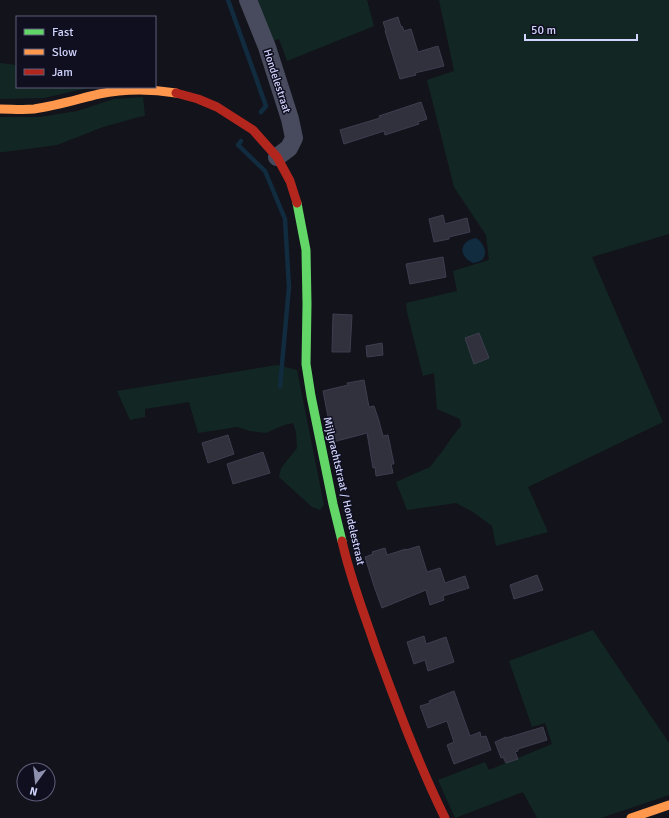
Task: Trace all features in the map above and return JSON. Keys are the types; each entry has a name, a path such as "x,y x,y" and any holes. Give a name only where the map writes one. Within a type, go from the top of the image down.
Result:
{"street":[{"name":"Hondelestraat","path":"248,0 267,47 290,120 294,138 289,148 277,157"},
{"name":"Mijlgrachtstraat / Hondelestraat","path":"0,109 32,109 101,94 132,90 175,93 198,99 217,107 253,130 277,157 290,181 298,206 306,250 306,364 333,504 344,550 355,588 390,687 413,748 445,818"},
{"path":"631,818 669,805"}],"green space":[{"path":"251,0 367,0 374,26 287,61 279,39 267,43"},
{"path":"439,0 669,0 669,234 592,257 663,422 528,487 548,532 496,546 492,526 473,512 456,503 407,510 396,482 430,467 461,426 460,419 437,409 434,373 423,376 406,303 457,291 453,271 489,260 486,235 454,187 427,80 454,71"},
{"path":"0,63 16,65 16,88 88,88 44,98 0,99"},
{"path":"143,97 145,116 103,127 57,145 0,152 0,117 40,117 77,111 114,99"},
{"path":"277,365 297,370 324,505 320,510 312,507 279,477 281,468 297,448 296,432 293,423 284,425 266,433 250,431 237,427 198,433 189,402 145,409 145,417 130,420 117,391"},
{"path":"593,630 669,743 669,795 601,818 537,818 523,792 455,818 438,780 485,762 489,770 552,744 545,723 532,727 509,661"}],"water":[{"path":"476,238 483,245 485,253 482,260 473,263 465,257 462,249 466,242"}],"building":[{"path":"398,17 404,31 411,29 418,52 438,46 444,66 415,73 416,75 400,79 383,22"},
{"path":"421,102 427,119 418,122 419,124 385,135 384,131 344,144 340,130 380,118 379,116"},
{"path":"443,215 445,224 467,218 470,232 434,242 429,219"},
{"path":"443,257 446,277 410,284 406,264"},
{"path":"333,314 352,315 350,352 332,352"},
{"path":"479,333 489,358 474,364 465,338"},
{"path":"382,343 383,355 367,357 366,346"},
{"path":"364,380 369,407 374,406 383,436 388,435 394,464 391,464 393,473 376,476 375,467 373,468 367,433 333,442 323,391 348,385 347,383"},
{"path":"228,435 234,454 208,463 202,443"},
{"path":"263,452 270,473 233,484 227,464"},
{"path":"419,546 427,572 440,568 445,583 465,576 469,588 443,596 444,600 430,605 426,590 382,608 365,557 373,554 372,552 385,548 387,555"},
{"path":"537,575 543,590 514,599 510,585"},
{"path":"424,636 426,644 446,637 454,662 428,671 425,660 414,664 407,642"},
{"path":"454,691 470,736 480,732 481,737 486,736 491,750 454,764 447,745 454,742 447,721 428,728 420,706 430,703 429,701"},
{"path":"543,727 547,740 518,749 518,751 515,752 518,759 506,763 503,757 501,758 495,742 506,737"}],"waterway":[{"path":"228,0 266,106 261,112"},
{"path":"241,141 238,145 265,171 285,219 289,287 280,386"}],"traffic: fast":[{"path":"297,203 306,250 306,364 311,396 342,541"}],"traffic: slow":[{"path":"0,109 34,109 99,94 127,90 147,90 176,93"},
{"path":"631,818 669,805"}],"traffic: jam":[{"path":"176,93 198,99 217,107 253,130 277,157 290,181 297,203"},
{"path":"342,541 353,582 376,649 417,755 445,818"}]}
